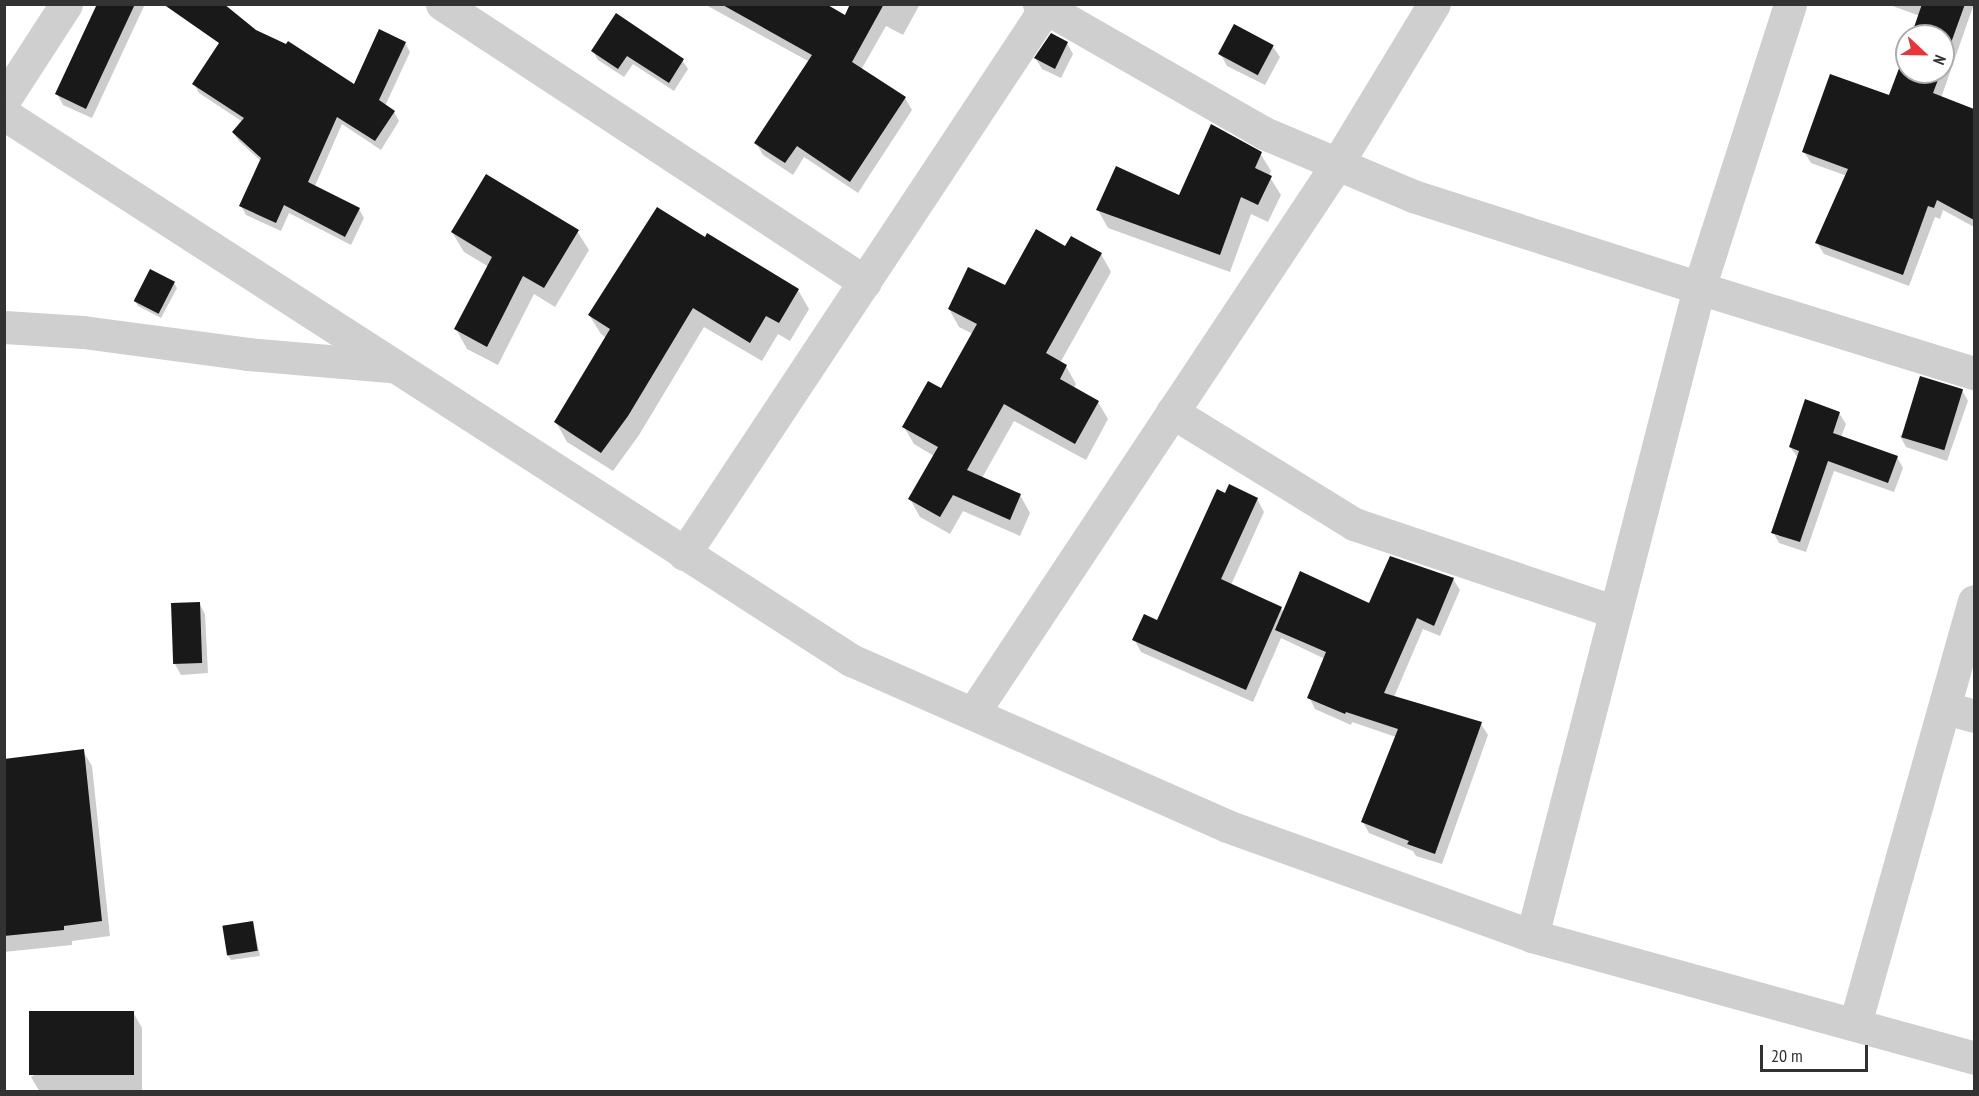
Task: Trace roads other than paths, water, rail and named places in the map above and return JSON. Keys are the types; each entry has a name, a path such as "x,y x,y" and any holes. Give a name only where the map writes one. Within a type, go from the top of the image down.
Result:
{"street":[{"path":"4,100 66,4"},
{"path":"973,713 1337,164 1434,4"},
{"path":"1532,936 1699,288 1790,4"},
{"path":"684,554 865,282 1044,6 1264,133 1413,195 1974,374"},
{"path":"451,7 865,282"},
{"path":"4,114 851,660 1227,826 1532,936 1974,1058"},
{"path":"4,327 83,332 248,354 394,366"},
{"path":"1172,412 1354,524 1615,612"},
{"path":"1855,1024 1960,712 1974,601"}]}
